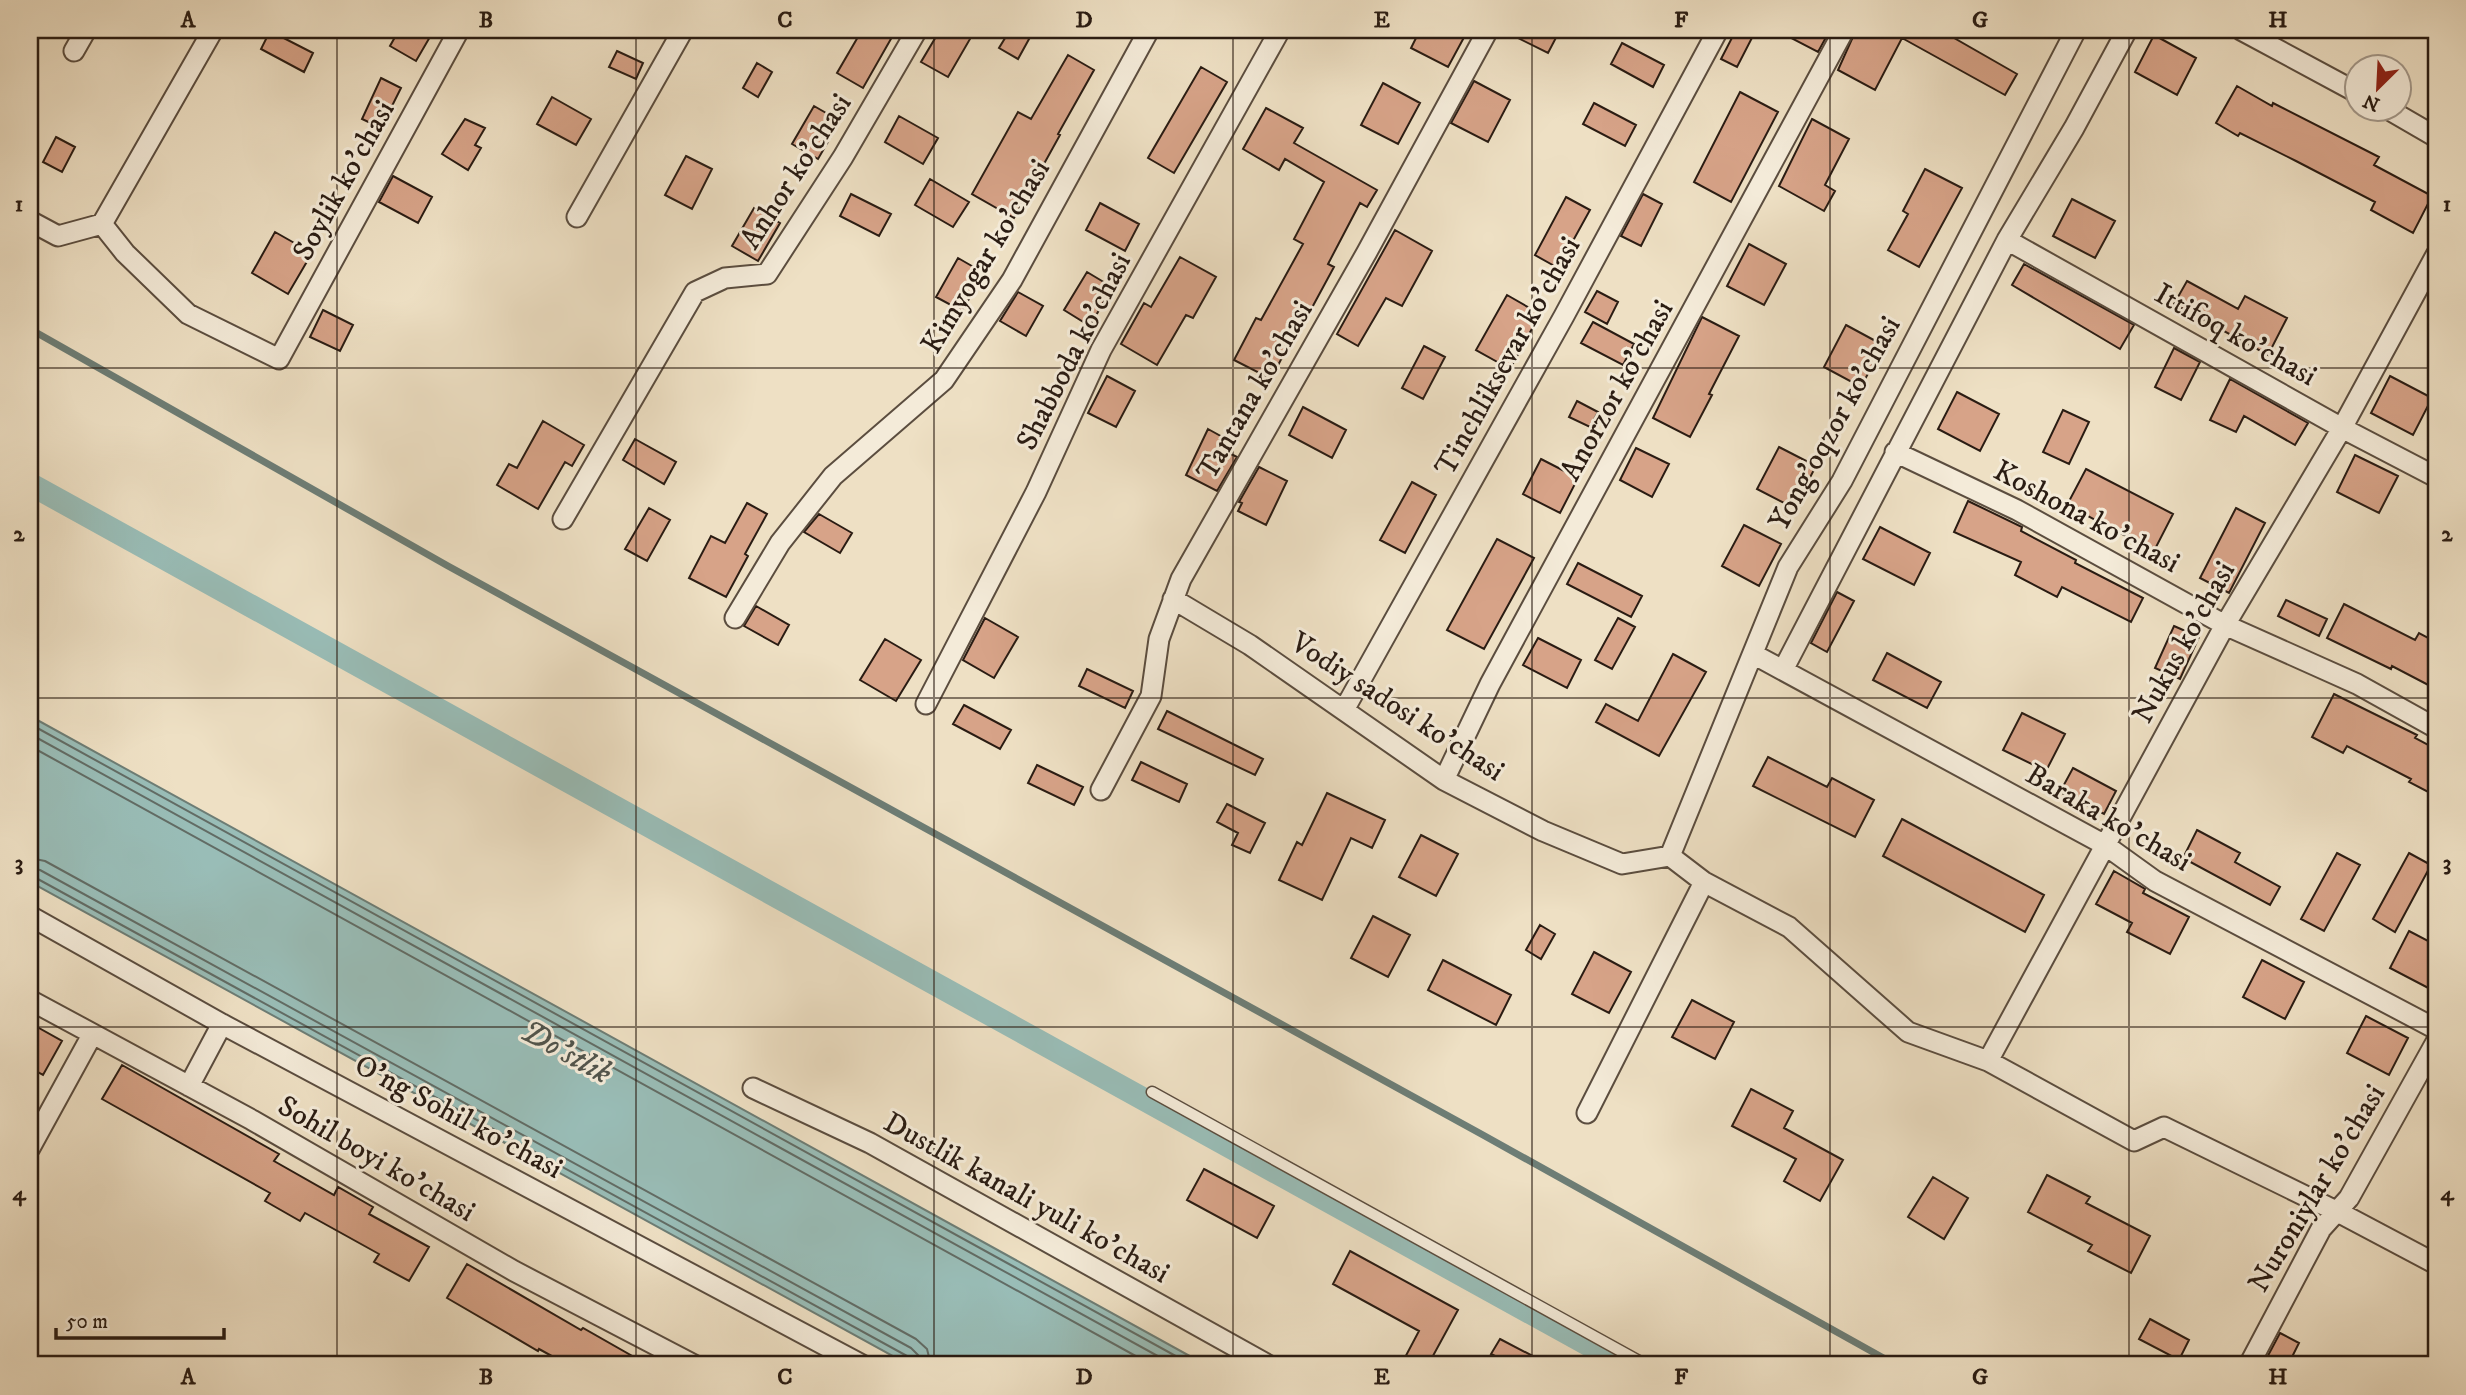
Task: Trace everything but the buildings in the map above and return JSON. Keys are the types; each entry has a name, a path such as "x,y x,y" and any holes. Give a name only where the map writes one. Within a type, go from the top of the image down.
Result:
{"street":[{"path":"74,51 86,30"},
{"path":"30,221 58,236 102,224 213,30"},
{"name":"Soylik ko'chasi","path":"102,224 125,253 188,314 279,359 459,30"},
{"path":"577,217 683,30"},
{"name":"Anhor ko'chasi","path":"563,519 695,292 725,278 767,274 843,157 917,30"},
{"name":"Kimyogar ko'chasi","path":"735,618 780,543 833,476 944,380 1012,280 1149,30"},
{"name":"Shabboda ko'chasi","path":"926,704 1036,492 1101,350 1280,30"},
{"name":"Tantana ko'chasi","path":"1101,790 1151,696 1159,639 1181,579 1367,253 1488,30"},
{"name":"Tinchliksevar ko'chasi","path":"1344,710 1564,317 1718,30"},
{"name":"Anorzor ko'chasi","path":"1444,779 1490,684 1844,30"},
{"name":"Yong'oqzor ko'chasi","path":"1670,856 1788,567 1842,481 2076,30"},
{"path":"1783,670 2007,240 2074,128 2127,30"},
{"path":"2241,30 2344,86"},
{"path":"2410,122 2436,137"},
{"name":"Ittifoq ko'chasi","path":"2007,240 2342,428 2436,477"},
{"name":"Nukus ko'chasi","path":"1988,1061 2225,625 2342,428 2436,255"},
{"name":"Koshona ko'chasi","path":"1895,452 2017,510 2225,625 2357,684 2436,728"},
{"name":"Vodiy sadosi ko'chasi","path":"1173,599 1250,645 1444,779 1543,831 1622,864 1670,856"},
{"name":"Baraka ko'chasi","path":"1753,654 2105,845 2155,881 2436,1029"},
{"path":"1670,856 1704,883 1789,927 1908,1031 1988,1061 2134,1141 2164,1127 2338,1212 2436,1264"},
{"path":"1587,1113 1704,883"},
{"name":"O'ng Sohil ko'chasi","path":"30,916 222,1024 862,1365"},
{"name":"Sohil boyi ko'chasi","path":"30,1000 252,1120 514,1271 694,1365"},
{"path":"189,1086 222,1024"},
{"path":"30,1148 92,1035"},
{"name":"Nuroniylar ko'chasi","path":"2249,1365 2321,1229 2349,1198 2436,1042"},
{"name":"Dustlik kanali yuli ko'chasi","path":"753,1088 870,1143 1268,1365"}],"lane":[{"path":"1152,1093 1646,1365"}],"water":[{"name":"Do'stlik","path":"30,716 1206,1365 909,1365 30,882"}],"waterway":[{"path":"30,329 448,566 1896,1365"},
{"path":"30,484 1625,1365"}]}
